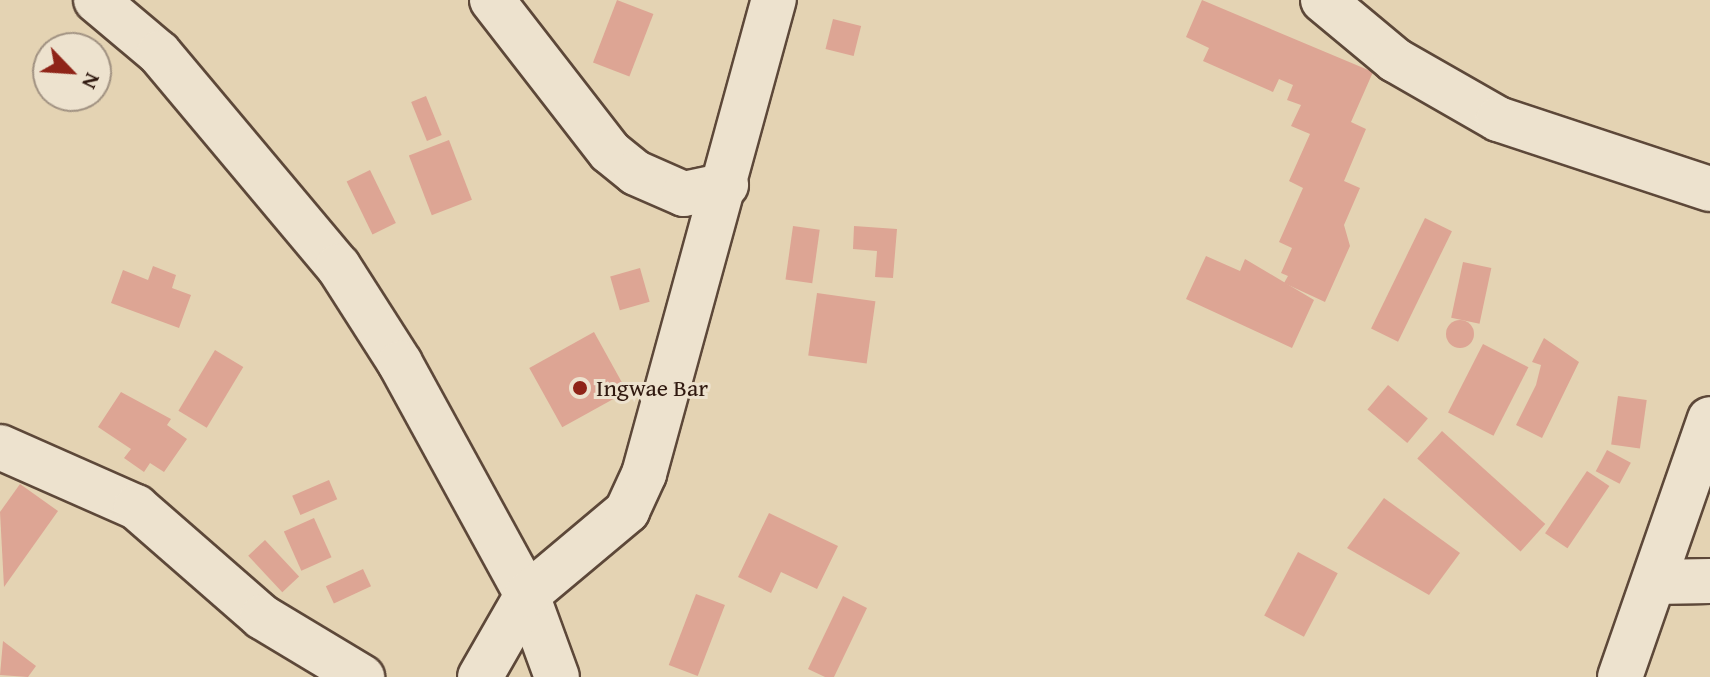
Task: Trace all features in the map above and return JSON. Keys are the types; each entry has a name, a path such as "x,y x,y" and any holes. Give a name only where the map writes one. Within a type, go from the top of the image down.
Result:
{"street":[{"path":"96,0 159,53 338,266 400,363 527,595 557,677"},
{"path":"492,0 610,152 691,189"},
{"path":"480,677 527,595 627,511 644,474 691,189 774,0"},
{"path":"1323,0 1395,60 1498,119 1710,189"},
{"path":"0,447 136,507 262,617 362,677"},
{"path":"1620,677 1708,451"},
{"path":"1655,582 1710,581"}],"building":[{"path":"617,0 653,14 629,77 593,63"},
{"path":"1202,0 1373,72 1351,122 1366,129 1344,181 1360,188 1344,225 1350,246 1325,302 1284,283 1288,276 1281,273 1292,248 1279,242 1303,188 1289,181 1310,134 1291,126 1301,105 1287,100 1293,85 1279,79 1273,92 1203,61 1209,48 1186,37"},
{"path":"833,19 861,26 854,56 826,49"},
{"path":"426,96 442,135 427,141 411,102"},
{"path":"449,140 472,200 432,215 409,155"},
{"path":"370,170 396,223 372,234 347,181"},
{"path":"1425,218 1452,231 1398,342 1371,329"},
{"path":"793,226 820,230 812,283 785,279"},
{"path":"854,226 897,229 893,278 875,277 877,251 853,249"},
{"path":"1206,256 1240,271 1245,259 1314,300 1292,348 1186,299"},
{"path":"1463,262 1491,268 1480,324 1451,318"},
{"path":"153,266 176,275 172,288 191,295 179,328 111,303 123,270 148,280"},
{"path":"640,268 650,302 620,310 610,277"},
{"path":"817,293 875,301 867,364 808,355"},
{"path":"1460,320 1470,324 1474,334 1470,344 1460,348 1450,344 1446,334 1450,324"},
{"path":"594,332 627,391 562,427 529,368"},
{"path":"1544,338 1579,362 1542,438 1516,425 1536,385 1541,365 1532,362"},
{"path":"1483,344 1528,367 1493,436 1448,413"},
{"path":"215,350 243,367 207,428 178,411"},
{"path":"1388,385 1428,418 1407,443 1367,410"},
{"path":"121,392 171,419 167,425 187,439 164,472 150,463 144,472 124,458 131,449 98,427"},
{"path":"1618,396 1647,400 1640,449 1611,445"},
{"path":"1442,431 1545,524 1521,552 1417,458"},
{"path":"1607,450 1631,463 1620,484 1596,471"},
{"path":"1587,471 1609,486 1567,548 1545,533"},
{"path":"329,480 337,499 300,515 292,496"},
{"path":"20,484 58,511 4,587 0,512"},
{"path":"1384,498 1460,553 1429,595 1347,548"},
{"path":"769,513 838,546 817,589 781,572 771,593 738,577"},
{"path":"314,518 331,557 301,571 284,531"},
{"path":"265,540 299,577 282,592 248,556"},
{"path":"1298,552 1338,573 1304,637 1264,616"},
{"path":"363,569 371,586 334,604 326,586"},
{"path":"696,594 725,605 698,676 669,665"},
{"path":"843,596 867,608 834,677 825,677 808,669"},
{"path":"3,641 36,666 28,677 0,675"}],"place":[{"name":"Ingwae Bar","path":"580,388"}]}
